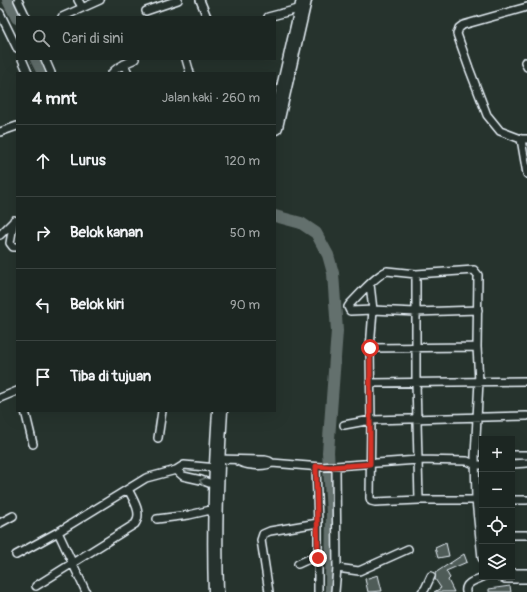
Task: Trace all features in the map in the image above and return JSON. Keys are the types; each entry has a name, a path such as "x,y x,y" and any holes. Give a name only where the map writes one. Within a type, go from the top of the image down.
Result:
{"highway":[{"path":"276,122 303,4"},
{"path":"216,592 215,509 220,412"}],"street":[{"path":"18,0 26,16"},
{"path":"78,0 82,8"},
{"path":"64,16 100,0"},
{"path":"146,10 178,0"},
{"path":"200,0 207,16"},
{"path":"271,16 303,4"},
{"path":"527,7 463,25 459,28 458,34 487,115 500,131 524,139 527,174"},
{"path":"0,13 16,46"},
{"path":"22,60 28,72"},
{"path":"45,60 51,72"},
{"path":"113,72 124,64 133,60"},
{"path":"186,60 190,72"},
{"path":"124,64 128,72"},
{"path":"0,132 16,126"},
{"path":"0,235 15,219"},
{"path":"15,219 10,243 13,247 16,247"},
{"path":"468,461 479,456 477,418 479,381 476,347 478,310 478,274 474,270 416,274 387,271 370,284 348,307 350,311 373,310 416,312 478,310"},
{"path":"416,274 416,382 419,500"},
{"path":"370,284 373,310 370,348 371,501 479,500"},
{"path":"370,348 476,347"},
{"path":"371,383 527,381"},
{"path":"0,398 16,391"},
{"path":"25,412 33,444"},
{"path":"158,438 162,412"},
{"path":"344,425 371,420 527,416"},
{"path":"515,455 527,455"},
{"path":"16,555 58,532 146,478 176,470 184,465 217,464 237,460 242,464 265,466 272,463 333,467 418,460 468,461 479,465"},
{"path":"515,464 527,463"},
{"path":"318,592 319,467"},
{"path":"333,467 337,568 335,592"},
{"path":"176,470 183,476 201,480 216,486"},
{"path":"36,586 72,562 135,524 139,514 128,489"},
{"path":"515,500 527,500"},
{"path":"157,519 189,515 215,509"},
{"path":"0,523 13,516"},
{"path":"269,592 261,540 263,534 270,531 318,523"},
{"path":"58,532 86,592"},
{"path":"515,535 527,535"},
{"path":"337,568 359,571 408,549"},
{"path":"298,564 309,559 318,558"},
{"path":"515,573 527,573"},
{"path":"422,592 431,576"},
{"path":"515,578 527,579"},
{"path":"466,592 465,588 467,585 479,579"}],"building":[{"path":"446,543 449,556 438,558 435,548"},
{"path":"464,554 467,562 446,571 450,578 448,580 454,592 434,592 441,588 435,579 435,573"},
{"path":"378,575 382,591 368,592 365,579"},
{"path":"510,586 511,592 489,592 489,589"}],"waterway":[{"path":"8,0 16,16"},
{"path":"36,60 42,72"},
{"path":"276,216 301,223 316,233 328,255 333,273 337,331 328,452 332,513 331,592"}],"route":[{"path":"318,558 316,466 330,467 370,464 370,348"}]}
